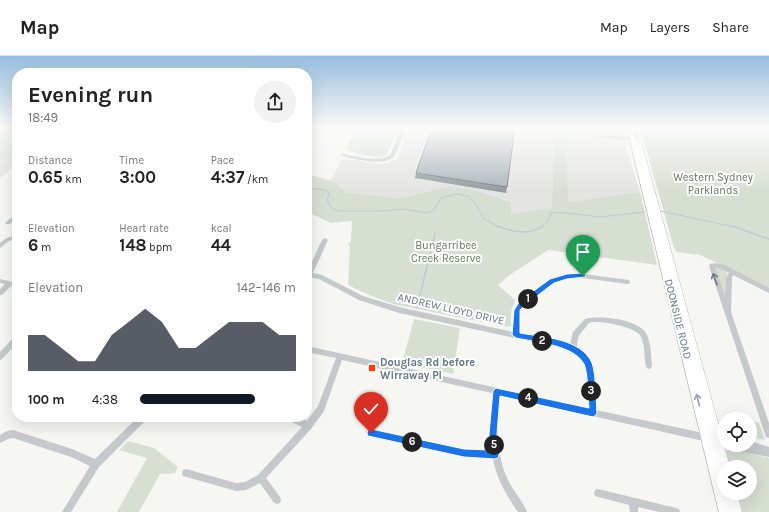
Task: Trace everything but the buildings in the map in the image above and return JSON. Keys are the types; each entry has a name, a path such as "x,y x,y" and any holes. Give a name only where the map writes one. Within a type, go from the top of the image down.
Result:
{"main road":[{"name":"DOONSIDE ROAD","path":"636,148 717,431"},
{"name":"DOONSIDE ROAD","path":"721,452 725,512"},
{"path":"733,500 736,512"}],"street":[{"path":"342,155 380,161 388,160 392,156 395,148"},
{"path":"8,223 12,219"},
{"path":"0,246 12,237"},
{"path":"312,267 325,240"},
{"path":"769,290 717,265 712,266 722,301 728,312 769,434"},
{"path":"728,312 729,278 732,272"},
{"name":"ANDREW LLOYD DRIVE","path":"312,276 320,277 361,298 399,310 573,348"},
{"path":"516,335 517,310 522,303 552,281 567,277 583,276 627,282"},
{"path":"0,281 10,284"},
{"path":"0,293 10,284"},
{"path":"593,413 588,365 583,356 573,348 575,334 587,321 600,319 629,325 640,330 644,336 649,366"},
{"path":"0,357 12,344"},
{"path":"312,350 717,440"},
{"path":"312,420 321,408 340,356"},
{"path":"496,391 493,434 495,455 504,483 523,512"},
{"path":"66,512 96,464 138,422"},
{"path":"300,422 308,426"},
{"path":"186,473 240,487 251,484 261,478 311,422"},
{"path":"371,433 464,453 495,455"},
{"path":"0,439 7,435 13,434 72,453 96,464"},
{"path":"757,448 769,452"},
{"path":"757,449 769,452"},
{"path":"261,478 277,500"},
{"path":"598,493 676,512"},
{"path":"633,501 634,512"}],"shaded area":[{"path":"0,148 12,148 12,169 0,178"},
{"path":"401,148 554,148 553,208 511,214 511,202 449,186 401,198 345,192 336,182 330,181 341,160 353,160 379,164 389,163 397,159"},
{"path":"567,148 627,148 640,192 571,203 568,200"}],"green space":[{"path":"0,148 12,148 12,159 0,156"},
{"path":"389,148 386,156 382,157 372,157 346,149"},
{"name":"Bungarribee Creek Reserve","path":"554,148 567,148 568,200 570,202 640,192 657,265 548,250 511,274 498,285 515,300 511,312 511,326 507,327 393,304 348,285 350,247 348,244 351,242 352,221 331,223 312,214 312,175 336,182 345,192 401,198 449,186 477,191 511,202 511,214 552,208"},
{"name":"Western Sydney Parklands","path":"646,148 769,148 769,288 700,255 677,252 674,248"},
{"path":"719,267 727,273 727,302 714,268"},
{"path":"414,319 460,328 453,374 402,363"},
{"path":"757,423 759,423 765,440 757,438"},
{"path":"128,441 154,448 178,467 175,473 160,474 139,512 117,512 147,458 119,450"},
{"path":"744,452 769,458 769,512 740,512 737,500 757,500 757,460 727,460 725,453"}],"waterway":[{"path":"312,189 326,190 329,194 327,200 332,208 338,211 383,211 402,209 428,213 434,210 441,198 456,194 468,196 475,203 484,219 500,227"},
{"path":"660,211 735,227"},
{"path":"541,227 548,221 551,213 556,212 600,217 645,212"},
{"path":"500,227 514,231 526,232 543,226"},
{"path":"735,227 769,239"},
{"path":"417,308 435,233"}],"place":[{"name":"Douglas Rd before Wirraway Pl","path":"372,368"}],"route":[{"path":"371,433 464,453 495,455 493,434 496,391 593,413 588,365 583,356 573,348 516,335 517,310 522,303 552,281 567,277 583,276"}]}
